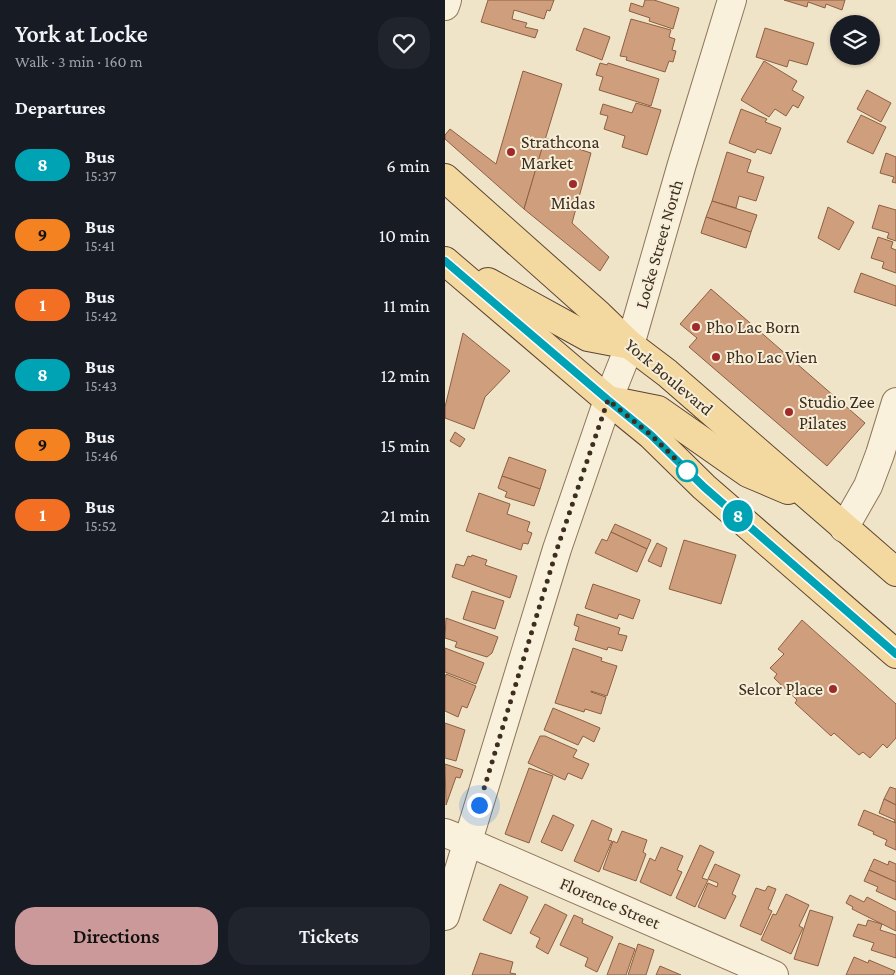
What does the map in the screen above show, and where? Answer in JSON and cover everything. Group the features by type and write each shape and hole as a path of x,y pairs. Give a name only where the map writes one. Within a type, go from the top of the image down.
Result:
{"main road":[{"name":"York Boulevard","path":"445,178 630,345 667,373 896,572"},
{"path":"445,260 588,338 630,345"},
{"path":"445,260 651,435 704,487 896,654"},
{"path":"608,400 658,410 749,473 814,502"}],"street":[{"path":"445,6 447,0"},
{"name":"Locke Street North","path":"445,916 456,837 608,400 630,345 732,0"},
{"path":"844,528 868,486 896,402"},
{"name":"Florence Street","path":"456,837 774,975"}],"building":[{"path":"488,0 554,0 550,11 547,10 544,19 514,10 512,19 527,23 525,27 538,30 535,38 481,22"},
{"path":"645,0 654,0 679,8 673,29 649,21 650,18 629,11 631,3 643,7"},
{"path":"784,0 845,0 842,10 826,4 825,8 808,2 807,7"},
{"path":"631,19 671,30 669,37 675,39 672,50 676,51 673,62 669,61 665,72 626,60 627,57 620,56"},
{"path":"584,28 610,37 602,60 576,50"},
{"path":"765,28 814,43 807,65 789,60 787,67 756,57"},
{"path":"764,61 797,81 792,90 804,97 798,108 793,105 786,116 775,109 769,117 741,100"},
{"path":"600,63 607,65 608,63 659,79 651,106 599,90 603,77 596,75"},
{"path":"523,71 562,84 524,209 445,139 445,135 450,129 496,164"},
{"path":"867,90 891,103 881,122 857,109"},
{"path":"636,103 661,110 647,155 622,147 625,136 604,129 608,116 600,114 603,104 632,113"},
{"path":"741,109 767,119 765,122 781,128 771,154 757,149 755,153 729,143"},
{"path":"861,115 886,127 873,154 847,142"},
{"path":"545,138 591,153 572,223 609,257 600,271 524,209"},
{"path":"727,152 751,160 747,172 764,177 756,201 739,196 736,208 712,201"},
{"path":"886,153 896,157 896,183 892,182 894,177 880,173"},
{"path":"712,201 757,215 751,232 706,217"},
{"path":"879,205 896,210 896,241 887,238 889,233 872,228"},
{"path":"828,207 854,222 839,250 818,238"},
{"path":"706,217 751,232 746,248 701,233"},
{"path":"878,237 893,242 891,248 896,250 896,273 882,268 884,262 871,258"},
{"path":"861,273 896,286 896,306 854,292"},
{"path":"711,289 865,423 827,466 689,347 697,338 680,324"},
{"path":"463,333 510,371 485,397 474,429 445,418 445,407"},
{"path":"455,432 465,439 460,447 450,441"},
{"path":"509,457 546,470 540,489 502,476"},
{"path":"502,476 540,489 534,506 505,497 507,492 498,488"},
{"path":"479,493 510,504 507,514 530,522 527,531 532,533 528,544 523,543 521,550 466,531"},
{"path":"615,524 651,540 647,549 611,532"},
{"path":"611,532 647,549 637,572 595,553 602,539 607,541"},
{"path":"684,540 736,555 721,604 669,589"},
{"path":"657,543 667,548 661,567 648,561"},
{"path":"472,555 487,560 485,565 517,576 510,598 452,577 456,564 464,566 468,556 471,557"},
{"path":"593,584 640,600 633,619 619,614 617,619 585,608"},
{"path":"472,591 504,601 495,629 463,619"},
{"path":"577,614 620,628 618,634 627,636 622,651 608,647 607,650 575,640 579,627 574,625"},
{"path":"446,618 498,637 492,653 487,657 455,647 457,642 445,638"},
{"name":"Selcor Place","path":"802,620 896,704 896,738 887,748 883,744 870,758 863,752 859,755 834,733 831,736 795,703 797,700 774,678 777,674 770,668 784,654 778,649"},
{"path":"445,648 484,663 476,684 445,672"},
{"path":"573,648 602,658 601,661 617,666 607,696 591,691 606,697 601,714 585,709 584,712 555,703"},
{"path":"446,674 476,686 467,708 462,706 458,717 445,711"},
{"path":"553,708 600,728 594,742 583,736 578,745 544,730"},
{"path":"445,723 465,730 456,761 445,758"},
{"path":"540,736 545,736 577,750 573,757 589,764 582,779 568,773 565,780 528,763"},
{"path":"445,764 463,770 460,778 456,777 446,805"},
{"path":"529,768 553,776 529,843 505,834"},
{"path":"890,787 896,789 896,805 884,799"},
{"path":"884,799 896,805 896,823 894,822 895,820 879,813"},
{"path":"864,810 896,823 896,850 885,845 887,840 858,825"},
{"path":"553,815 574,825 562,851 541,842"},
{"path":"592,820 612,829 608,840 612,841 599,872 574,861"},
{"path":"622,831 647,840 643,852 646,854 636,881 603,869 613,841 617,843"},
{"path":"700,845 714,852 702,878 708,880 695,907 676,898"},
{"path":"661,847 683,856 677,870 682,872 671,896 640,882 650,858 655,861"},
{"path":"874,859 888,865 889,861 896,864 896,882 869,870"},
{"path":"715,864 740,875 732,894 736,896 725,919 698,907 708,883 717,887 718,883 708,879"},
{"path":"869,870 896,882 896,900 876,891 878,887 864,881"},
{"path":"500,884 528,897 511,934 483,920"},
{"path":"768,886 776,889 768,909 772,911 761,935 740,926 756,888 765,891"},
{"path":"786,894 809,905 799,926 803,928 791,954 761,940 773,914 776,915"},
{"path":"850,895 864,902 867,897 896,912 896,931 852,909 853,907 846,903"},
{"path":"545,904 567,915 548,954 536,947 540,938 530,933"},
{"path":"810,910 833,917 818,966 794,959"},
{"path":"574,915 583,919 582,923 613,937 597,972 585,966 588,958 560,945"},
{"path":"868,920 882,924 880,930 896,935 896,958 871,950 874,943 853,936 858,924 866,926"},
{"path":"619,943 635,949 626,975 607,975"},
{"path":"638,944 654,950 646,975 628,975"},
{"path":"480,953 513,962 510,973 516,974 472,975"},
{"path":"854,957 868,963 869,960 895,971 893,975 846,975"},
{"path":"660,966 681,975 656,975"}],"bus line":[{"name":"8","path":"445,261 651,435 704,487 896,654"}],"place":[{"name":"Strathcona Market","path":"511,152"},
{"name":"Midas","path":"573,184"},
{"name":"Pho Lac Born","path":"696,327"},
{"name":"Pho Lac Vien","path":"716,357"},
{"name":"Studio Zee Pilates","path":"789,412"},
{"name":"Selcor Place","path":"833,689"}],"route":[{"path":"479,805 557,549 608,400 651,435 691,474 687,471"}]}
